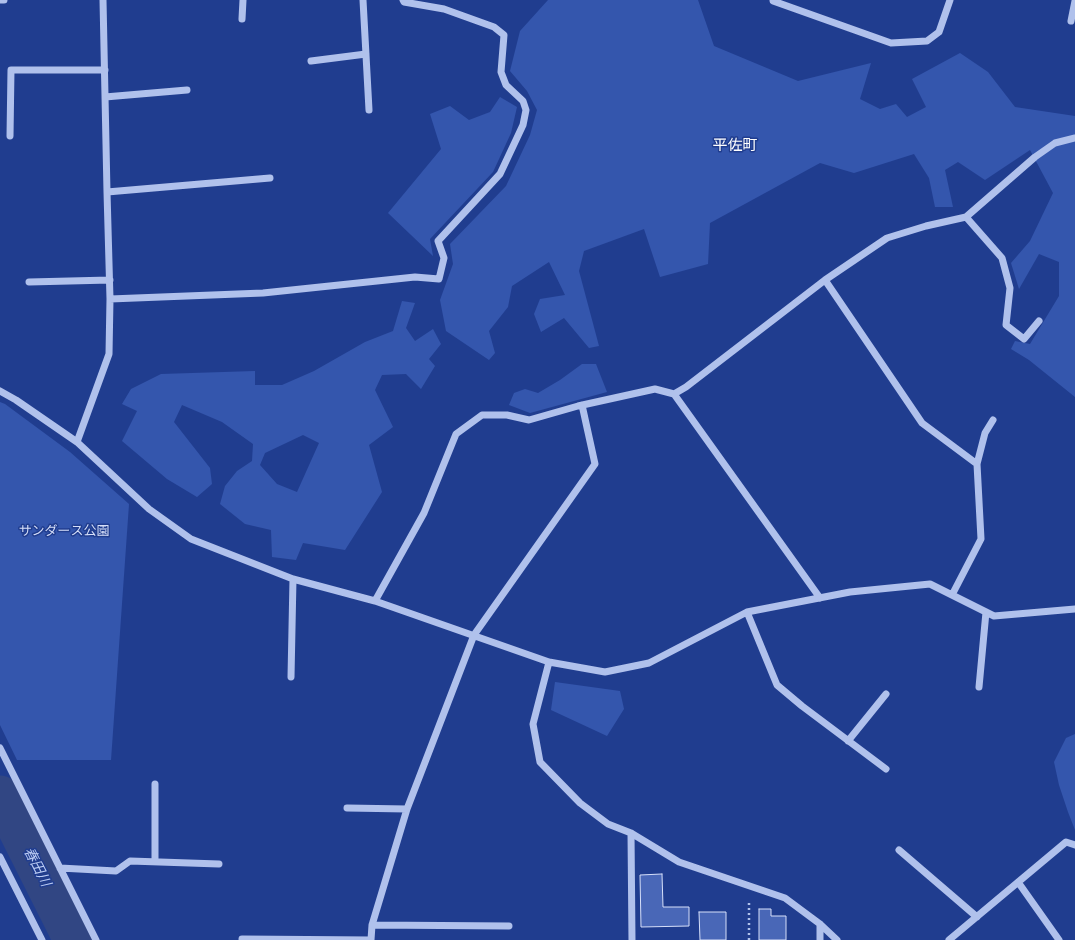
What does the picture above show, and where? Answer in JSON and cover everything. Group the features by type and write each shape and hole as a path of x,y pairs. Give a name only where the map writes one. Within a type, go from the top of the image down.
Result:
{"street":[{"path":"77,442 109,354 110,280 103,0"},
{"path":"242,19 243,0"},
{"path":"363,0 369,110"},
{"path":"110,299 263,293 415,277 439,278 444,258 438,241 500,174 523,125 526,110 523,101 506,85 501,72 504,35 494,26 444,9 404,2 404,0"},
{"path":"774,0 773,1 891,43 927,41 939,32 950,0"},
{"path":"1070,21 1075,1"},
{"path":"311,61 366,54"},
{"path":"10,136 11,70 105,70"},
{"path":"105,97 187,90"},
{"path":"674,394 686,387 825,280 887,238 926,226 966,217 1035,157 1055,143 1075,138"},
{"path":"107,192 270,178"},
{"path":"966,217 1002,258 1010,288 1006,326 1024,339 1039,321"},
{"path":"29,282 110,280"},
{"path":"825,280 922,423 977,464"},
{"path":"375,601 424,513 456,434 482,415 506,415 529,420 582,405 655,389 674,394 820,598"},
{"path":"0,391 16,400 77,442 149,509 191,539 293,578 375,601 549,662 605,672 650,663 747,612 850,592 930,584 994,616 1075,609"},
{"path":"242,939 371,940 372,925 408,809 474,635 595,464 582,405"},
{"path":"952,595 981,539 977,464 985,433 993,420"},
{"path":"291,678 293,578"},
{"path":"747,612 777,685 802,706 886,769"},
{"path":"979,687 986,612"},
{"path":"549,662 533,724 540,762 580,803 608,824 631,833 680,862 785,898 820,924 837,940"},
{"path":"848,741 886,694"},
{"path":"0,748 96,940"},
{"path":"154,784 155,862"},
{"path":"347,808 408,809"},
{"path":"631,833 632,940"},
{"path":"949,940 1066,842 1075,845"},
{"path":"899,850 977,917"},
{"path":"0,857 42,940"},
{"path":"60,868 116,871 130,861 219,864"},
{"path":"1018,882 1059,940"},
{"path":"820,924 820,940"},
{"path":"372,925 509,926"}],"path":[{"path":"749,940 750,886"}],"green space":[{"path":"548,0 698,0 714,46 798,81 871,63 860,99 880,109 896,104 907,117 926,107 912,79 960,53 988,72 1015,107 1075,116 1075,397 1029,360 1011,349 1015,341 1030,344 1059,296 1059,262 1039,254 1019,289 1011,263 1030,241 1053,193 1030,150 985,180 958,162 945,170 953,207 935,207 929,178 914,154 854,173 820,163 710,223 708,264 660,277 644,229 584,251 579,271 599,346 589,348 564,318 541,332 534,314 540,299 565,295 549,262 512,286 508,307 489,331 495,353 489,360 446,331 440,300 453,264 450,244 506,186 530,135 537,110 527,91 510,71 520,31"},
{"path":"500,97 517,107 511,133 493,172 430,239 433,256 388,213 441,149 430,114 450,106 469,120 490,112"},
{"path":"402,301 415,303 406,328 415,341 433,329 441,344 429,359 435,366 421,389 406,374 382,375 375,390 393,427 369,445 382,492 345,550 303,543 296,560 272,557 271,530 245,524 220,504 225,486 237,471 252,461 253,444 222,422 182,405 174,422 210,468 212,484 197,497 167,479 122,441 137,411 122,404 131,389 161,374 255,371 255,385 282,385 314,371 365,342 393,331","holes":["303,435 319,443 297,492 277,484 260,465 265,453"]},
{"path":"582,364 596,364 607,392 530,413 509,405 514,393 525,389 538,393 560,380"},
{"name":"サンダース公園","path":"0,402 5,404 70,452 129,504 111,760 17,760 0,725"},
{"path":"555,682 620,691 624,709 607,736 551,710"},
{"path":"1075,734 1075,830 1059,785 1054,762 1066,738"}],"building":[{"path":"662,874 663,907 689,907 689,926 641,927 640,875"},
{"path":"759,909 771,909 771,916 786,916 786,940 759,940"},
{"path":"699,912 726,912 726,940 700,940"}],"waterway":[{"name":"春田川","path":"0,795 73,940"}],"district":[{"name":"平佐町","path":"735,146"}]}
